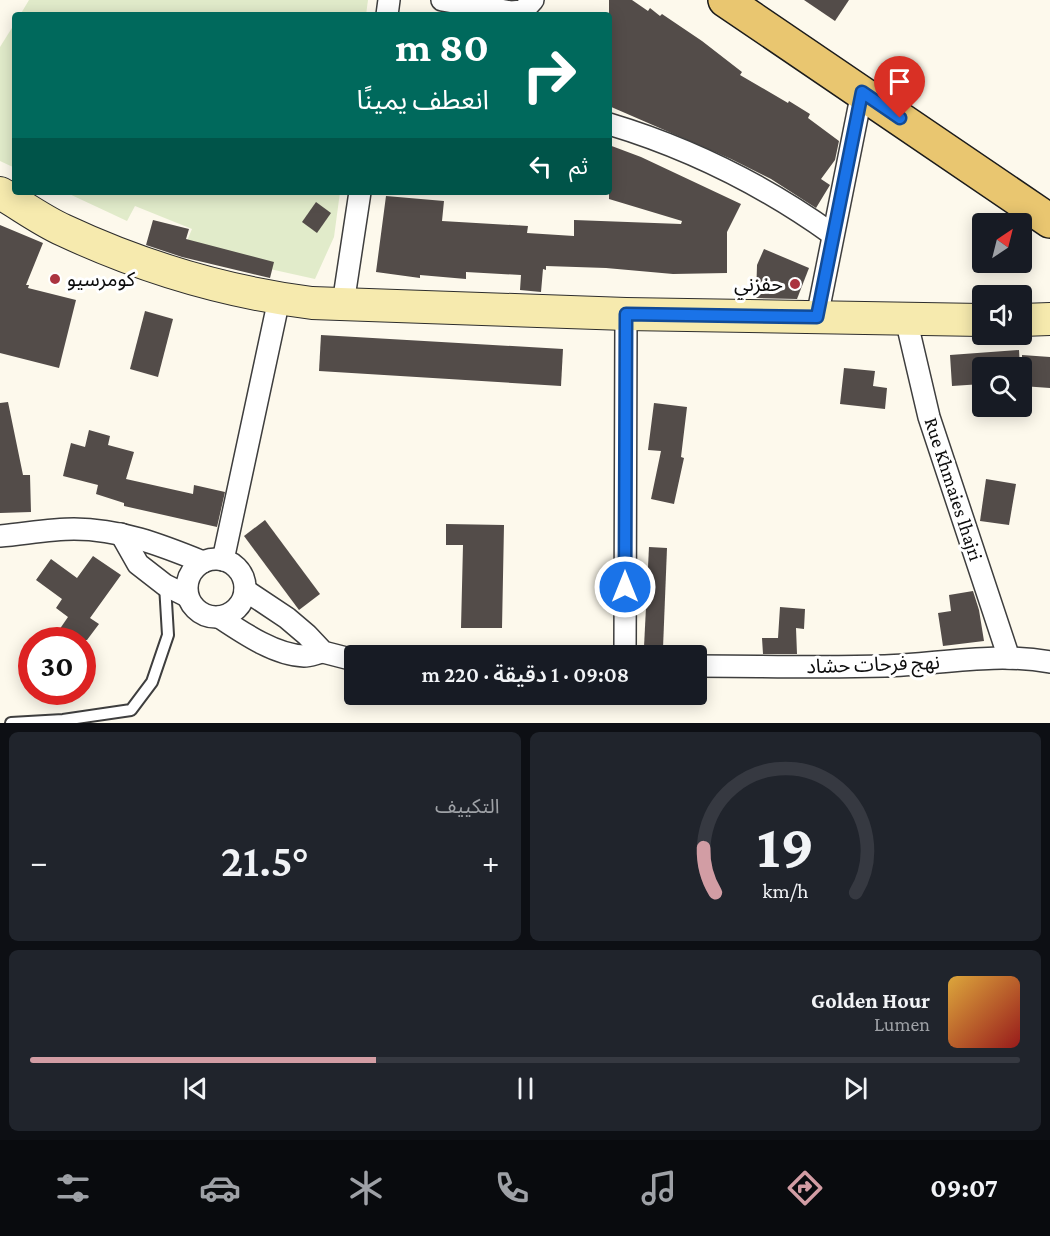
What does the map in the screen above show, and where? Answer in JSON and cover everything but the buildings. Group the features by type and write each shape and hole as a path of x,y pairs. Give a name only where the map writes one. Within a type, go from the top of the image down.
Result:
{"main road":[{"path":"725,0 1050,220"}],"street":[{"path":"442,0 511,12 523,11 533,0"},
{"path":"817,317 862,92"},
{"path":"612,125 688,154 757,186 832,234"},
{"path":"0,193 61,229 118,254 182,277 279,299 343,304 626,314 972,320"},
{"path":"343,304 360,195"},
{"path":"213,561 279,299"},
{"path":"625,645 626,314"},
{"name":"Rue Khmaies lhajri","path":"906,319 917,373 936,438 1009,658"},
{"path":"1032,320 1050,319"},
{"path":"0,536 72,529 121,534 213,561 232,564 240,571 245,590 237,609 219,617 199,612 192,605 188,596 189,576 195,568 213,561"},
{"path":"121,534 138,564 165,585 188,596"},
{"path":"245,590 287,618 323,652"},
{"path":"219,617 251,639 291,654 307,656 323,652 344,657"},
{"name":"نهج فرحات حشاد","path":"707,666 884,666 1009,658 1030,658 1050,662"}],"lane":[{"path":"11,723 63,720 131,710 152,682 168,635 165,585"}],"green space":[{"path":"29,0 368,0 366,12 22,12"},
{"path":"12,28 12,167 0,161 0,47"},
{"path":"71,195 340,195 334,237 315,279 183,250 192,229 135,206 127,221"}],"place":[{"name":"كومرسيو","path":"55,279"},
{"name":"حفزني","path":"795,284"}],"route":[{"path":"625,587 626,314 817,317 862,92 900,118"}]}
